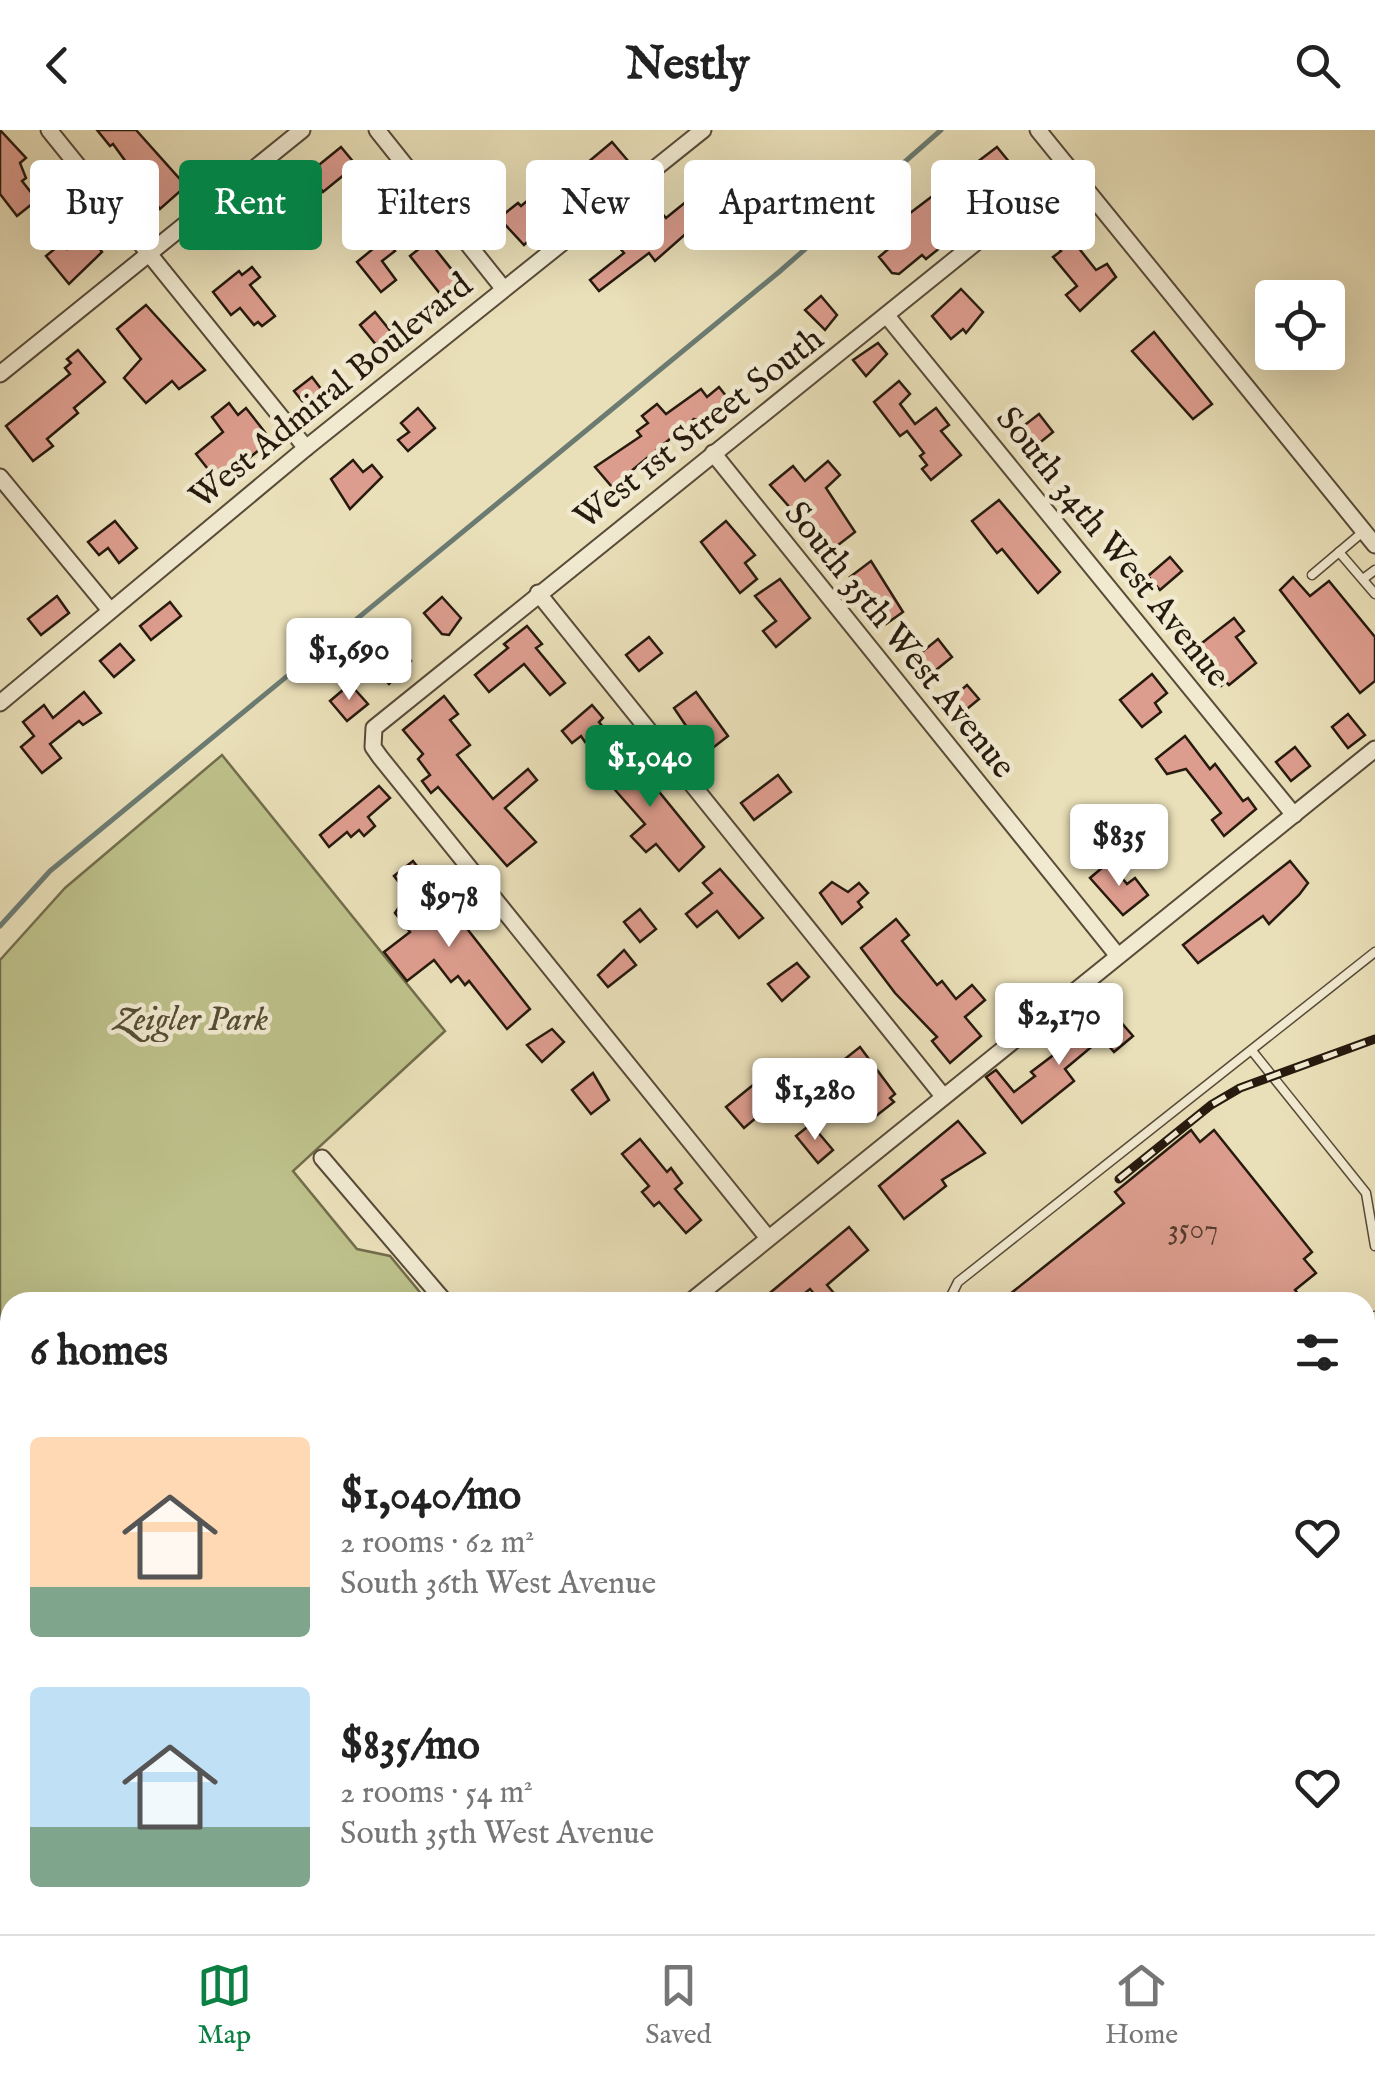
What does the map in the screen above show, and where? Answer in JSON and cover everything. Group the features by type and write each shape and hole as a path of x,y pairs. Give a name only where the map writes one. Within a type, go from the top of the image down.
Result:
{"street":[{"path":"49,130 306,448"},
{"path":"0,374 302,130"},
{"path":"378,130 504,288"},
{"name":"West Admiral Boulevard","path":"0,703 306,448 703,130"},
{"path":"1038,130 1061,160"},
{"path":"1095,202 1371,536"},
{"name":"West 1st Street South","path":"768,1238 380,756 372,736 382,720 967,250"},
{"name":"South 34th West Avenue","path":"887,316 1294,815"},
{"name":"South 35th West Avenue","path":"713,453 1118,956"},
{"path":"0,477 109,610"},
{"path":"538,593 943,1096"},
{"path":"702,1292 1375,750"},
{"path":"322,1158 436,1292"}],"lane":[{"path":"1312,575 1339,552 1371,536"},
{"path":"1339,552 1375,594"},
{"path":"1362,580 1375,570"},
{"path":"953,1292 958,1282 1181,1102 1253,1052 1375,952"},
{"path":"1253,1052 1366,1193 1375,1246"}],"green space":[{"name":"Zeigler Park","path":"222,755 445,1031 293,1171 357,1249 390,1256 420,1292 0,1292 0,960 65,888"}],"building":[{"path":"0,130 26,158 20,163 26,178 22,181 30,191 30,206 17,216 0,194"},
{"path":"97,130 136,130 179,178 179,192 160,209 159,160 125,160 113,144 110,146"},
{"path":"612,142 627,160 591,160"},
{"path":"341,147 352,160 342,160 342,176 323,192 322,162"},
{"path":"997,147 1008,160 980,160"},
{"path":"931,197 931,250 937,250 926,259 922,255 899,274 892,273 879,257 887,250 911,250 911,212"},
{"path":"526,202 524,245 506,226 506,212 518,203 521,206"},
{"path":"684,203 684,235 655,261 649,253 599,291 590,280 624,253 621,250 664,250 664,216 666,218"},
{"path":"53,250 102,252 69,284 46,256"},
{"path":"372,250 394,250 382,261 396,280 381,292 357,262"},
{"path":"418,250 436,250 464,285 460,289 464,293 453,302 449,297 445,300 410,256"},
{"path":"1080,250 1096,270 1107,264 1116,277 1080,311 1066,295 1077,286 1053,257 1061,251"},
{"path":"252,267 260,277 250,285 275,316 262,326 258,322 254,325 240,308 231,315 213,292 239,271 242,275"},
{"path":"961,289 983,312 966,333 963,329 951,339 932,316"},
{"path":"821,296 837,315 825,330 805,310"},
{"path":"146,305 205,370 179,389 172,381 146,403 124,378 141,359 117,329"},
{"path":"375,312 401,344 390,353 387,349 382,352 360,325"},
{"path":"1154,332 1212,404 1193,419 1132,351"},
{"path":"878,343 887,354 866,376 853,360"},
{"path":"78,350 105,382 74,408 78,413 47,439 53,446 33,461 6,426 70,374 65,368 71,363 67,359"},
{"path":"312,377 328,398 310,411 294,391"},
{"path":"899,381 910,394 900,404 915,424 936,408 949,425 941,431 961,455 931,480 922,469 927,465 920,456 924,453 907,431 900,436 874,402"},
{"path":"719,387 730,401 713,423 709,419 703,423 694,419 612,487 595,467 641,436 637,431 648,423 642,416 657,404 666,414 701,389 707,397"},
{"path":"229,403 238,415 246,408 271,440 219,483 196,454 223,432 212,417"},
{"path":"418,408 435,428 408,451 398,440 409,432 401,423"},
{"path":"1039,414 1053,432 1032,449 1017,431"},
{"path":"353,460 363,472 372,465 382,477 350,509 331,479"},
{"path":"828,461 840,475 826,488 855,532 829,552 770,485 793,466 805,481"},
{"path":"999,500 1060,572 1038,593 1002,549 997,553 972,521"},
{"path":"115,521 137,548 119,563 108,548 99,555 88,542"},
{"path":"726,521 755,555 745,563 757,579 740,593 701,542"},
{"path":"1170,557 1182,571 1160,590 1148,576"},
{"path":"871,561 903,612 886,624 850,577"},
{"path":"1293,577 1310,596 1329,581 1375,637 1375,681 1360,693 1280,590"},
{"path":"780,579 810,618 776,647 763,631 776,621 755,596"},
{"path":"57,596 69,613 41,635 28,619"},
{"path":"442,597 461,618 449,635 442,634 424,613"},
{"path":"170,602 181,616 151,640 140,626"},
{"path":"1234,618 1244,631 1236,637 1256,663 1229,685 1226,682 1221,686 1193,650"},
{"path":"527,626 542,644 536,648 565,683 550,695 524,664 489,692 475,675"},
{"path":"649,637 662,653 639,671 626,655"},
{"path":"938,639 952,657 925,679 911,661"},
{"path":"120,644 134,660 114,677 100,661"},
{"path":"384,650 392,660 403,652 411,661 389,684 370,663"},
{"path":"1152,674 1167,693 1155,703 1161,712 1142,727 1120,700"},
{"path":"350,684 368,704 347,721 330,701"},
{"path":"967,685 979,699 956,718 945,704"},
{"path":"84,692 101,713 83,725 79,721 50,744 61,758 42,773 21,747 34,736 23,722 44,705 53,718"},
{"path":"696,692 728,736 705,754 674,708"},
{"path":"444,696 458,714 450,720 470,745 457,755 493,799 528,769 537,780 505,808 536,842 507,866 438,787 431,793 422,781 430,775 418,759 423,754 403,730"},
{"path":"592,705 603,718 599,722 603,727 585,742 581,736 572,743 562,731"},
{"path":"1348,714 1365,735 1348,748 1332,727"},
{"path":"1185,736 1210,769 1215,764 1243,801 1248,798 1256,809 1224,836 1212,820 1221,813 1186,769 1167,774 1156,759"},
{"path":"621,745 704,847 679,871 656,844 646,852 631,836 645,824 594,766"},
{"path":"1295,747 1310,766 1291,781 1276,762"},
{"path":"778,775 791,792 754,820 741,803"},
{"path":"379,786 390,798 368,817 375,826 364,836 359,830 351,837 347,832 329,847 320,835"},
{"path":"413,861 431,884 419,894 437,917 450,907 530,1009 507,1029 469,981 465,985 458,976 451,982 434,960 407,981 384,952 410,932 395,913 405,898 401,893 405,890 394,876"},
{"path":"1290,861 1308,883 1299,895 1269,924 1263,916 1198,963 1183,945"},
{"path":"1109,862 1127,884 1135,878 1148,895 1123,915 1090,878"},
{"path":"720,869 763,918 739,938 717,911 697,927 686,914 712,893 703,883"},
{"path":"832,882 848,892 859,883 868,893 858,902 862,907 842,924 820,893"},
{"path":"640,909 656,929 640,942 624,922"},
{"path":"896,919 909,935 902,941 937,985 942,981 956,999 972,985 985,1000 965,1017 981,1036 950,1063 932,1041 937,1037 895,993 861,948"},
{"path":"624,950 636,965 608,987 598,975"},
{"path":"797,963 809,977 782,1001 768,984"},
{"path":"1100,1012 1104,1018 1112,1012 1133,1036 1114,1052 1102,1038 1065,1069 1074,1081 1022,1123 986,1077 996,1070 1014,1092 1035,1076 1031,1072 1092,1026 1089,1022"},
{"path":"552,1029 564,1042 542,1062 527,1045"},
{"path":"860,1047 895,1094 890,1098 894,1102 872,1119 865,1117 831,1070"},
{"path":"593,1073 609,1100 591,1114 572,1090"},
{"path":"753,1085 770,1106 744,1128 726,1107"},
{"path":"958,1121 985,1153 942,1180 946,1186 904,1219 879,1186"},
{"path":"811,1124 833,1150 818,1163 796,1136"},
{"path":"1191,1130 1200,1142 1214,1130 1312,1252 1304,1259 1316,1273 1297,1292 1013,1292 1124,1203 1115,1192"},
{"path":"640,1139 667,1172 671,1168 682,1183 675,1189 701,1220 686,1233 659,1202 654,1206 642,1192 649,1186 622,1154"},
{"path":"849,1227 868,1250 827,1285 833,1292 771,1292"}],"waterway":[{"path":"0,926 50,871 779,272 941,130"}],"railway":[{"path":"1119,1179 1211,1105 1240,1088 1375,1039"}]}
